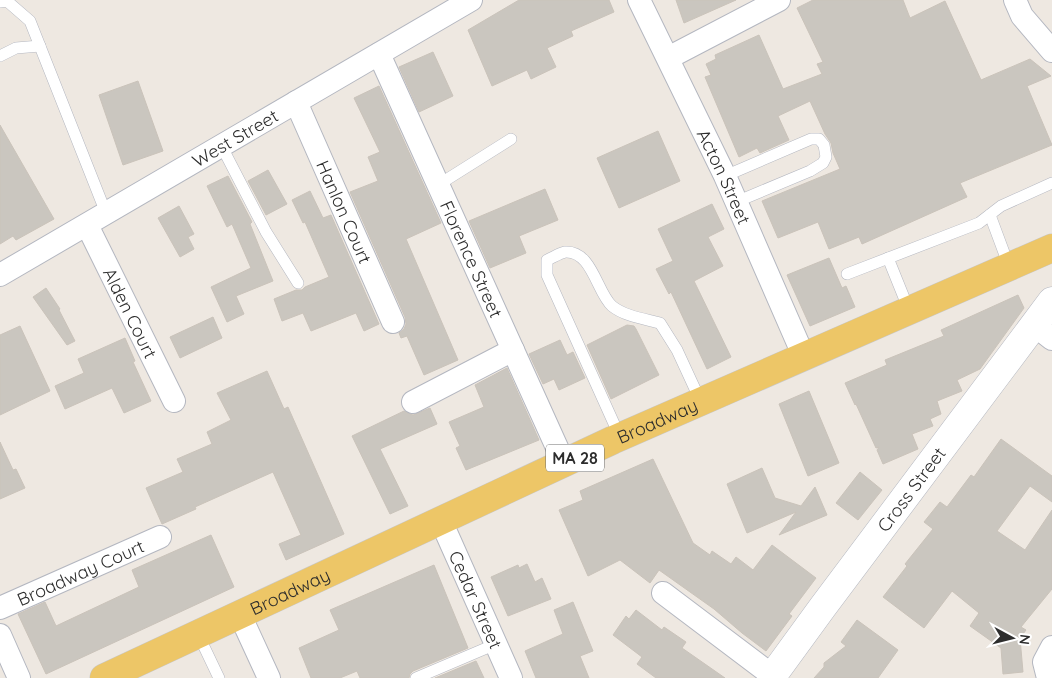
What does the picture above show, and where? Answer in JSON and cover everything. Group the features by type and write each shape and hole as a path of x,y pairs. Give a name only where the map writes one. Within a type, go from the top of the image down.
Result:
{"main road":[{"name":"Broadway","path":"104,678 620,437 1052,248"}],"street":[{"name":"West Street","path":"0,275 471,0"},
{"name":"Acton Street","path":"639,0 725,176 804,356"},
{"path":"668,58 779,0"},
{"path":"1015,0 1022,16 1052,51"},
{"name":"Florence Street","path":"379,54 564,463"},
{"name":"Hanlon Court","path":"296,102 393,322"},
{"name":"Alden Court","path":"87,225 174,401"},
{"name":"Cross Street","path":"772,677 822,608 1043,332 1052,301"},
{"path":"413,402 512,350"},
{"name":"Cedar Street","path":"441,521 511,678"},
{"name":"Broadway Court","path":"0,608 160,537"},
{"path":"663,593 772,677"},
{"path":"240,615 269,678"},
{"path":"0,635 19,678"},
{"path":"1048,678 1044,662 1052,647"}],"lane":[{"path":"0,2 8,1 30,21 106,213"},
{"path":"0,56 16,48 40,46"},
{"path":"438,185 511,139"},
{"path":"725,176 811,139 818,139 824,145 826,158 817,167 736,202"},
{"path":"222,146 266,232 298,283"},
{"path":"847,274 979,223 1001,206 1052,184"},
{"path":"990,215 1009,266"},
{"path":"620,437 547,275 547,260 565,252 578,255 590,268 610,305 618,311 660,322 677,350 701,402"},
{"path":"888,258 909,310"},
{"path":"198,634 219,678"},
{"path":"416,678 496,644"}],"building":[{"path":"519,0 609,0 614,12 571,31 573,36 547,48 556,67 531,79 527,70 492,86 468,30"},
{"path":"676,0 736,0 684,23"},
{"path":"813,0 903,0 910,18 945,1 981,80 1030,59 1051,76 1027,86 1052,145 960,183 967,197 862,244 859,237 829,249 818,222 778,238 762,201 840,169 831,143 810,101 778,116 789,140 760,153 757,148 739,157 705,77 711,75 706,64 716,59 715,55 759,35 783,89 822,74 817,64 823,62 797,8"},
{"path":"433,52 453,96 419,112 399,67"},
{"path":"138,81 163,151 123,165 99,95"},
{"path":"379,86 441,223 406,239 458,360 424,375 407,336 401,338 399,333 406,324 405,317 350,192 378,181 368,157 380,152 354,98"},
{"path":"0,125 54,219 16,240 13,236 0,244"},
{"path":"658,131 680,181 619,208 597,158"},
{"path":"268,170 287,204 266,215 248,181"},
{"path":"228,176 252,222 250,224 273,281 236,296 244,314 227,322 211,287 251,268 232,224 227,227 207,186"},
{"path":"545,189 558,220 519,236 526,253 490,268 469,221"},
{"path":"310,191 323,218 331,215 379,324 364,331 356,313 311,331 303,313 282,321 274,299 296,290 302,290 329,277 305,222 303,223 292,200"},
{"path":"712,204 724,229 708,237 723,266 694,281 731,357 707,369 671,292 669,294 656,269 673,261 658,229"},
{"path":"179,206 194,234 188,237 194,249 180,257 158,218"},
{"path":"829,258 842,288 846,286 855,307 810,326 787,275"},
{"path":"46,288 60,309 75,341 67,345 33,297"},
{"path":"1018,295 1024,308 980,369 957,380 962,391 937,401 941,414 930,419 933,426 912,434 918,449 883,464 877,450 879,447 876,448 845,383 887,365 885,360 944,336 941,330"},
{"path":"213,317 222,338 180,358 170,337"},
{"path":"627,325 634,326 636,329 659,375 611,399 587,345"},
{"path":"20,326 50,391 0,415 0,335"},
{"path":"125,338 135,361 133,362 151,401 124,413 112,388 65,409 55,386 84,373 78,359"},
{"path":"560,340 567,355 573,352 585,378 559,390 554,379 543,384 529,354"},
{"path":"507,368 539,440 466,470 456,448 460,446 449,422 484,407 475,385"},
{"path":"267,371 284,409 288,407 344,534 286,560 279,544 301,535 273,472 162,524 146,488 183,472 177,459 212,444 207,432 231,420 217,393"},
{"path":"809,391 839,463 808,476 779,404"},
{"path":"430,408 437,424 380,449 408,506 390,514 352,436 404,411 413,415"},
{"path":"1001,439 1052,476 1052,502 1030,486 997,531 1025,550 1052,510 1052,589 1021,627 1026,630 1020,638 1023,672 1003,674 1001,648 970,626 979,613 952,591 924,628 883,597 907,566 905,564 933,529 924,522 940,502 947,507 971,475 974,477"},
{"path":"0,442 13,470 16,469 25,488 0,499"},
{"path":"653,459 693,543 710,555 712,551 731,564 736,557 753,570 772,545 816,578 789,614 792,616 766,651 714,609 659,570 650,583 620,560 588,576 559,510 583,500 580,491"},
{"path":"762,468 775,498 801,506 815,487 827,515 779,535 796,512 747,533 727,484"},
{"path":"860,472 882,490 858,520 836,503"},
{"path":"211,535 234,587 46,674 18,614 45,602 56,626 139,587 132,570"},
{"path":"527,564 535,582 542,578 551,599 508,616 491,577 518,565 519,568"},
{"path":"434,565 468,648 413,671 409,678 360,678 357,671 340,678 311,678 299,648 339,630 330,610"},
{"path":"573,602 593,651 580,656 589,678 536,678 525,651 563,634 554,610"},
{"path":"636,610 662,630 664,627 686,642 682,648 725,678 656,678 637,664 642,657 613,635 626,616 629,619"},
{"path":"857,620 898,650 878,678 814,678 824,667 824,663 846,646 841,642"},
{"path":"476,661 484,678 435,678"}]}
